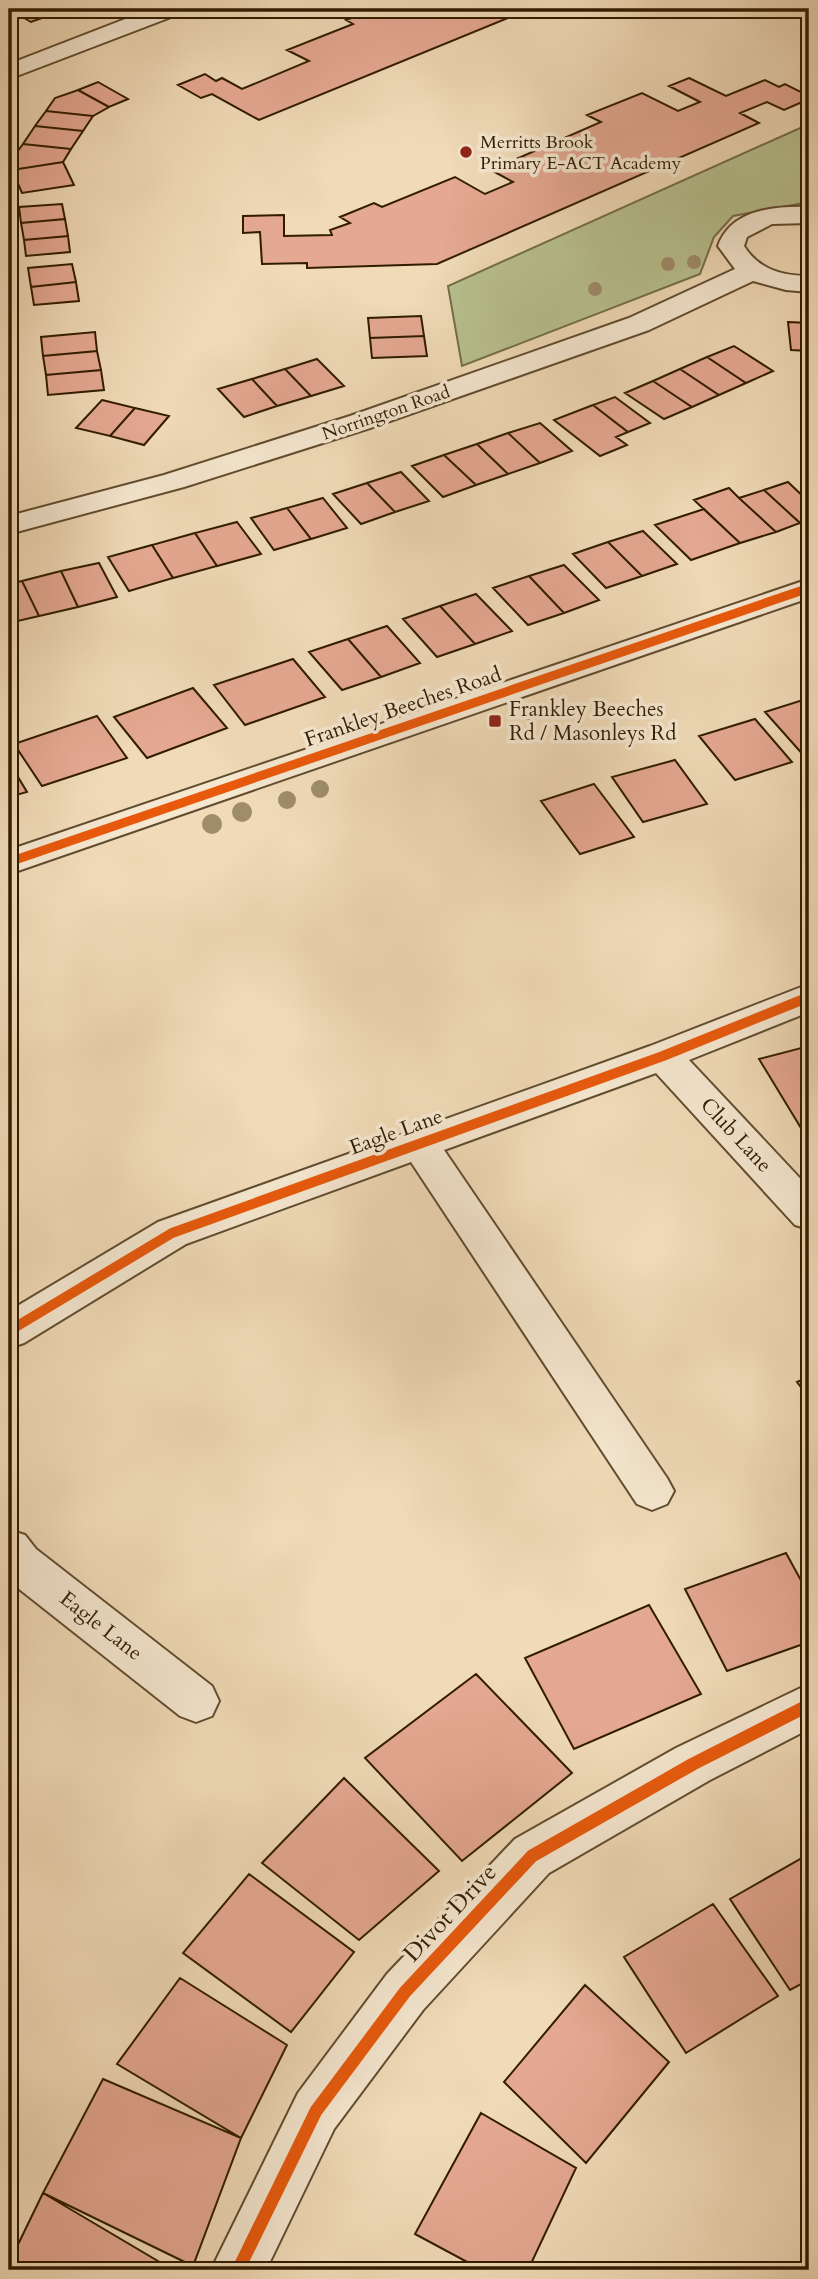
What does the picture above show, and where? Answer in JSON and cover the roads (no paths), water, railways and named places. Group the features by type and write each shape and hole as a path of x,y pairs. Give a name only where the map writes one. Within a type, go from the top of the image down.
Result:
{"street":[{"path":"9,72 171,9"},
{"path":"809,215 791,213 761,218 735,234 732,246 738,260 752,271 781,281 809,284"},
{"name":"Norrington Road","path":"9,525 174,481 360,422 639,324 752,271"},
{"name":"Frankley Beeches Road","path":"9,862 809,588"},
{"name":"Eagle Lane","path":"9,1331 172,1233 663,1056 809,997"},
{"name":"Club Lane","path":"663,1056 809,1214"},
{"name":"Eagle Lane","path":"419,1144 652,1491"},
{"name":"Eagle Lane","path":"9,1549 20,1563 196,1701"},
{"name":"Divot Drive","path":"238,2270 316,2111 405,1992 533,1856 693,1764 809,1705"}],"place":[{"name":"Merritts Brook Primary E-ACT Academy","path":"466,152"},
{"name":"Frankley Beeches Rd / Masonleys Rd","path":"495,721"}]}
